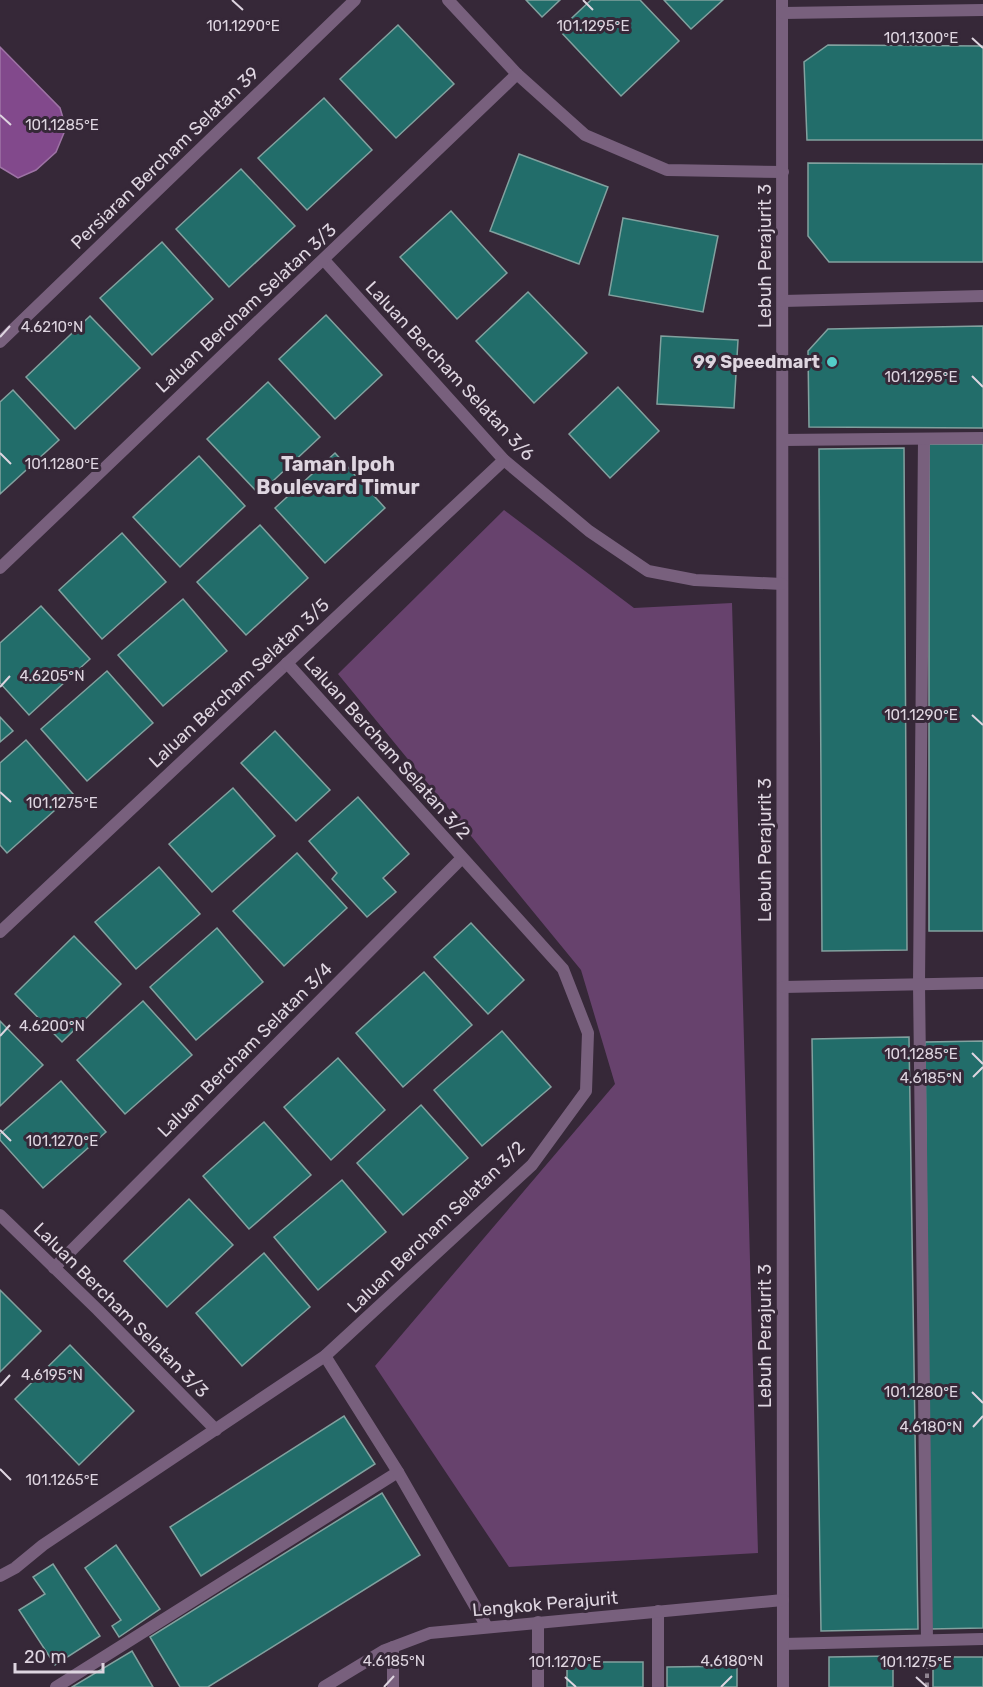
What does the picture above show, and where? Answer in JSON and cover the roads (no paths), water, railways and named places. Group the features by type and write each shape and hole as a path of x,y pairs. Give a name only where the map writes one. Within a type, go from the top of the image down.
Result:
{"street":[{"name":"Persiaran Bercham Selatan 39","path":"0,342 355,0"},
{"path":"448,0 517,74 585,135 666,170 783,172"},
{"name":"Lebuh Perajurit 3","path":"782,0 783,1687"},
{"path":"783,13 983,10"},
{"name":"Laluan Bercham Selatan 3/3","path":"0,568 517,74"},
{"name":"Laluan Bercham Selatan 3/6","path":"324,260 504,460 589,531 648,571 695,580 782,584"},
{"path":"783,301 983,296"},
{"path":"783,440 983,438"},
{"path":"924,439 919,984 927,1640"},
{"name":"Laluan Bercham Selatan 3/5","path":"0,932 504,460"},
{"name":"Laluan Bercham Selatan 3/2","path":"0,1576 326,1356 532,1165 586,1091 588,1033 562,969 287,663"},
{"name":"Laluan Bercham Selatan 3/4","path":"54,1268 462,858"},
{"path":"783,987 983,983"},
{"name":"Laluan Bercham Selatan 3/3","path":"0,1215 216,1430"},
{"path":"326,1356 398,1472 487,1627"},
{"path":"56,1687 398,1472"},
{"name":"Lengkok Perajurit","path":"324,1687 393,1647 430,1633 783,1600"},
{"path":"658,1611 658,1687"},
{"path":"538,1622 538,1687"},
{"path":"783,1644 983,1639"},
{"path":"393,1647 393,1687"}],"place":[{"name":"99 Speedmart","path":"832,362"}],"district":[{"name":"Taman Ipoh Boulevard Timur","path":"338,476"}]}
